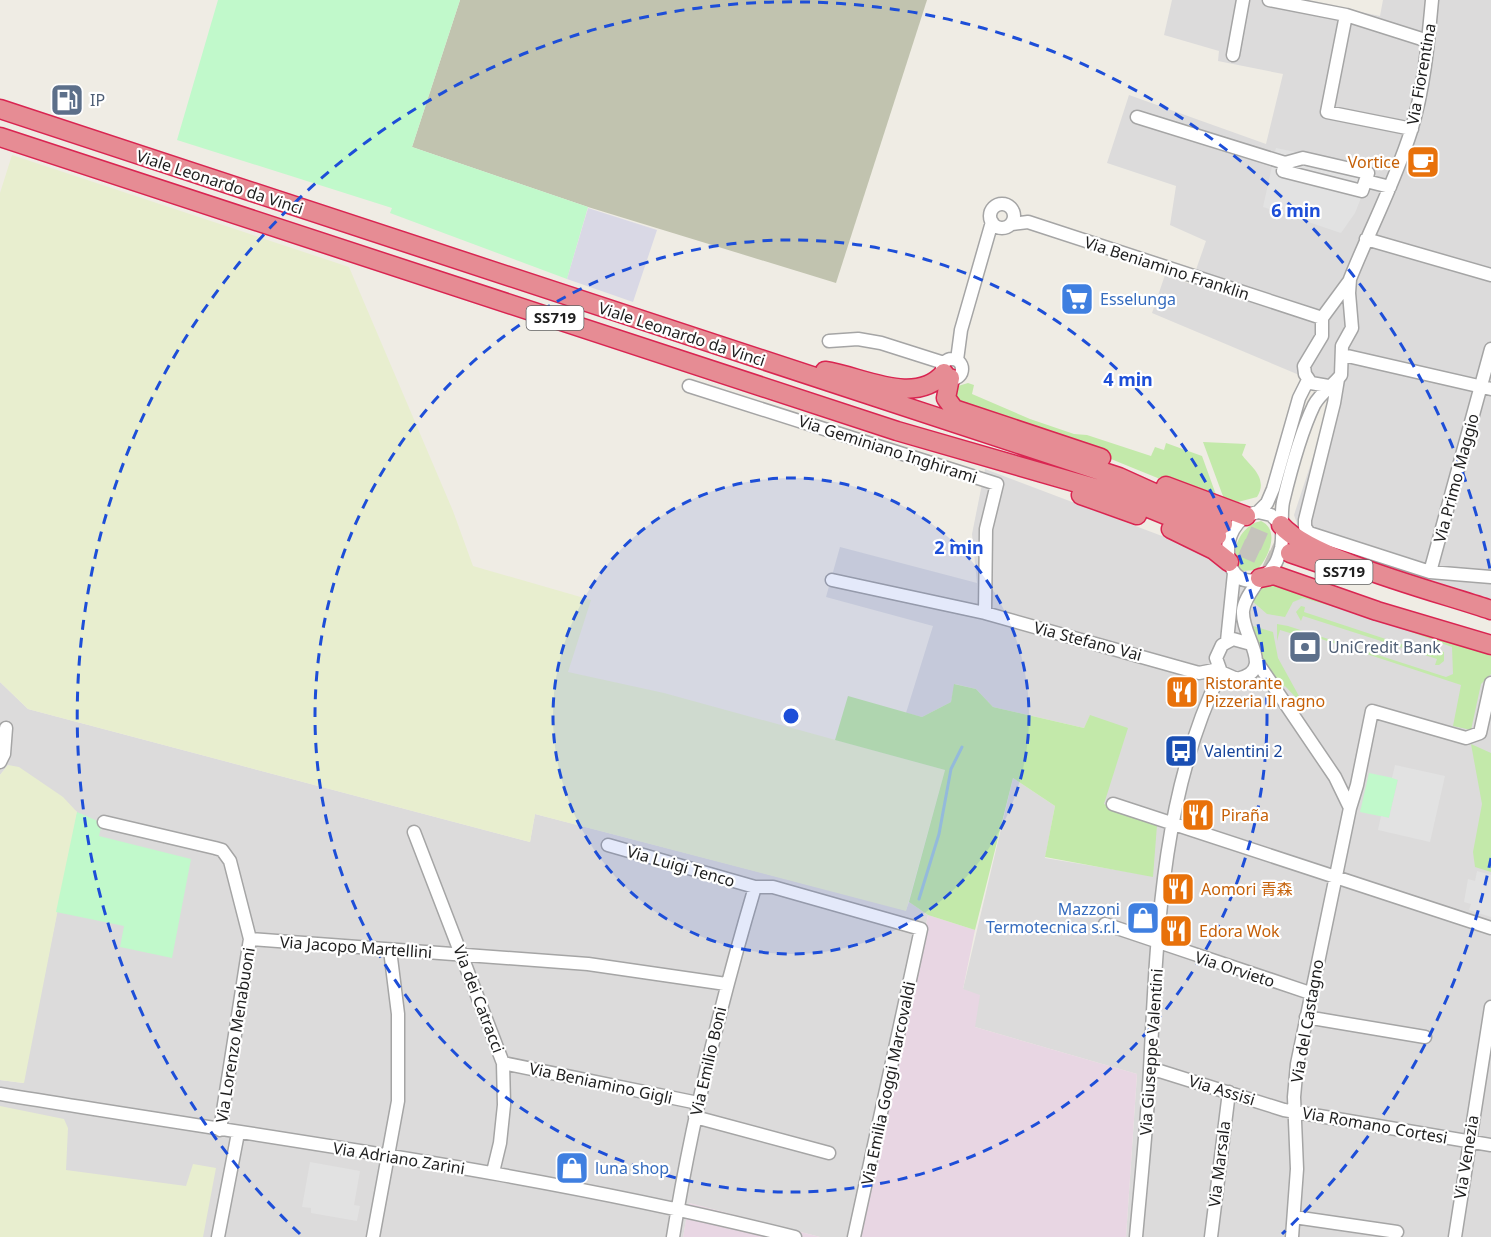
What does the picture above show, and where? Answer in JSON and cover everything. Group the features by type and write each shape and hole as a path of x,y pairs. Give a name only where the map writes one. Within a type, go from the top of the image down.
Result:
{"highway":[{"name":"Viale Leonardo da Vinci","path":"0,109 1119,477 1220,530 1112,492 887,428 0,137"},
{"path":"775,365 837,373 903,389 932,384 949,367"},
{"path":"949,367 946,398 954,409 1101,458 1252,514"},
{"path":"1013,442 1101,458"},
{"path":"971,451 1156,522 1214,550 1232,568"},
{"path":"1281,525 1304,544 1336,558 1491,610"},
{"name":"SS719","path":"1491,620 1287,560 1491,638"},
{"path":"1260,578 1274,575 1377,611 1491,645"}],"street":[{"path":"1233,55 1243,0"},
{"path":"1269,0 1346,15 1428,41"},
{"name":"Via Fiorentina","path":"1252,514 1267,503 1273,489 1299,398 1308,380 1304,366 1322,336 1326,314 1350,279 1390,187 1412,129 1428,41 1432,0"},
{"path":"1346,15 1327,112 1412,129"},
{"path":"1137,117 1285,163 1303,158 1368,173 1362,191 1283,171 1285,163"},
{"path":"1366,181 1390,187"},
{"path":"829,341 858,339 881,343 949,367 995,225 993,209 1004,204 1012,208 1014,213 1012,224 995,225"},
{"name":"Via Beniamino Franklin","path":"1012,224 1028,222 1188,275 1326,314"},
{"path":"1366,239 1491,274"},
{"name":"Via Fiorentina","path":"1281,525 1283,503 1315,405 1341,375 1342,346 1352,328 1350,279"},
{"path":"1326,314 1342,308 1351,313"},
{"name":"Via Primo Maggio","path":"1430,572 1486,387 1491,349"},
{"path":"1343,355 1486,387"},
{"path":"1308,380 1318,386 1333,382 1305,527 1309,533 1430,572 1491,577"},
{"name":"Via Geminiano Inghirami","path":"689,386 997,483 986,529 985,613"},
{"path":"1195,671 1222,669 1237,680 1250,674 1257,662 1257,656 1245,632 1243,610 1246,599 1260,578 1276,564 1283,539 1281,525 1271,515 1252,514 1237,523 1229,539 1232,568 1227,641 1218,651 1222,669"},
{"path":"1232,568 1245,579 1260,578"},
{"name":"Via Stefano Vai","path":"832,580 985,613 1195,671"},
{"path":"1227,641 1240,639 1251,644"},
{"path":"1257,662 1340,784 1350,808"},
{"name":"Via Giuseppe Valentini","path":"1136,1237 1159,944 1172,824 1193,740 1209,695 1222,669"},
{"path":"1195,671 1204,680 1209,695"},
{"name":"Via del Castagno","path":"1292,1237 1297,1169 1294,1112 1297,1064 1310,993 1372,711 1466,738 1480,733 1491,683"},
{"path":"0,762 4,754 6,728"},
{"path":"1340,784 1347,783 1359,773"},
{"path":"1113,804 1491,928"},
{"name":"Via Lorenzo Menabuoni","path":"104,822 222,850 230,861 250,939 220,1130"},
{"name":"Via dei Catracci","path":"414,832 503,1063 504,1105 500,1143 493,1172"},
{"name":"Via Luigi Tenco","path":"608,845 755,887 773,887 921,928"},
{"name":"Via Emilio Boni","path":"673,1237 698,1103 726,984 755,887"},
{"name":"Via Orvieto","path":"1105,924 1310,993"},
{"name":"Via Emilia Goggi Marcovaldi","path":"854,1237 921,928"},
{"name":"Via Jacopo Martellini","path":"250,939 588,964 726,984"},
{"path":"373,1237 398,1101 398,1014 390,950"},
{"name":"Via Venezia","path":"1455,1237 1468,1142 1491,1007"},
{"path":"1306,1017 1425,1037"},
{"name":"Via Beniamino Gigli","path":"503,1063 698,1103"},
{"name":"Via Assisi","path":"1150,1068 1294,1112"},
{"name":"Via Marsala","path":"1210,1237 1229,1092"},
{"name":"Via Adriano Zarini","path":"0,1094 493,1172 678,1208 795,1237"},
{"name":"Via Romano Cortesi","path":"1294,1112 1491,1145"},
{"path":"695,1116 829,1153"},
{"path":"218,1237 238,1133"},
{"path":"1294,1216 1397,1232"}],"shaded area":[{"path":"460,0 927,0 836,283 588,207 412,147"},
{"path":"1172,0 1301,0 1380,16 1383,0 1491,0 1491,599 1314,544 1300,532 1294,515 1335,390 1152,313 1165,275 1191,284 1206,241 1170,225 1176,186 1107,163 1129,95 1266,144 1283,74 1218,61 1219,51 1164,35"},
{"path":"1276,148 1373,168 1355,213 1341,233 1263,207"},
{"path":"12,155 349,267 453,511 473,566 591,600 568,672 664,693 945,770 906,911 535,814 530,842 28,709 0,682 0,193"},
{"path":"588,208 657,230 633,302 567,279"},
{"path":"985,469 1191,547 1286,590 1491,658 1491,1237 1126,1237 1137,1074 975,1027 963,989 1013,778 1055,806 1045,858 1153,876 1104,804 1090,716 1084,728 993,707 976,689 955,684 951,702 922,717 906,713 933,626 826,597 840,547 977,583 972,534"},
{"path":"0,682 28,709 530,842 535,814 906,910 909,902 928,915 860,1237 820,1237 689,1203 683,1237 0,1237 0,1080 23,1083 77,812 8,765 0,775"},
{"path":"8,765 19,767 63,797 77,812 24,1083 0,1080 0,775"},
{"path":"1395,765 1445,776 1430,842 1378,830 1381,816 1389,818 1398,780 1392,778"},
{"path":"1477,871 1491,875 1491,917 1469,910 1471,904 1464,902 1468,879 1475,881"},
{"path":"928,915 975,930 963,989 980,995 975,1027 1137,1074 1126,1237 860,1237"},
{"path":"0,1106 64,1119 68,1128 66,1170 186,1186 193,1164 216,1168 203,1237 0,1237"},
{"path":"310,1162 360,1171 354,1205 360,1206 357,1221 311,1213 311,1208 302,1207"},
{"path":"689,1203 820,1237 683,1237"}],"green space":[{"path":"218,0 460,0 412,147 588,207 567,279 390,213 392,208 177,140"},
{"path":"968,383 974,385 972,394 1030,419 1074,434 1087,435 1151,456 1155,447 1164,450 1166,443 1202,456 1219,503 1079,446 961,408 953,394 958,386"},
{"path":"1203,442 1246,444 1242,455 1260,478 1261,484 1257,497 1238,502 1224,499"},
{"path":"1261,521 1270,531 1271,545 1257,570 1242,571 1236,557 1238,541 1247,528"},
{"path":"1275,584 1373,618 1303,598 1293,602 1285,617 1267,614 1251,600 1260,587"},
{"path":"1301,606 1305,607 1304,612 1437,656 1440,651 1444,652 1444,661 1435,665 1437,659 1303,616 1301,621 1296,612"},
{"path":"1387,623 1491,654 1491,674 1481,684 1471,730 1453,726 1461,685 1306,634 1303,637 1280,630 1277,641 1277,624 1446,677 1453,674 1452,647"},
{"path":"1250,625 1273,632 1278,658 1305,707 1285,686 1282,688 1264,664 1261,648"},
{"path":"954,684 976,689 993,707 1084,728 1090,715 1128,728 1104,804 1157,825 1153,877 1045,857 1055,806 1013,778 975,930 928,915 909,902 945,770 835,740 848,696 922,717 951,702"},
{"path":"1471,744 1491,753 1491,872 1475,867 1473,852 1482,804"},
{"path":"1369,773 1398,779 1389,818 1360,812"},
{"path":"77,812 102,823 99,836 191,859 172,958 120,947 124,926 56,912"}],"waterway":[{"path":"919,899 939,834 951,769 962,747"}],"tunnel":[{"path":"1223,524 1290,553"},
{"path":"1217,536 1285,567"}],"place":[{"name":"IP","path":"67,100"},
{"name":"Vortice","path":"1423,162"},
{"name":"Esselunga","path":"1077,299"},
{"name":"UniCredit Bank","path":"1305,647"},
{"name":"Ristorante Pizzeria Il ragno","path":"1182,692"},
{"name":"Valentini 2","path":"1181,751"},
{"name":"Piraña","path":"1198,815"},
{"name":"Aomori 青森","path":"1178,889"},
{"name":"Mazzoni Termotecnica s.r.l.","path":"1143,918"},
{"name":"Edora Wok","path":"1176,931"},
{"name":"luna shop","path":"572,1168"}]}
